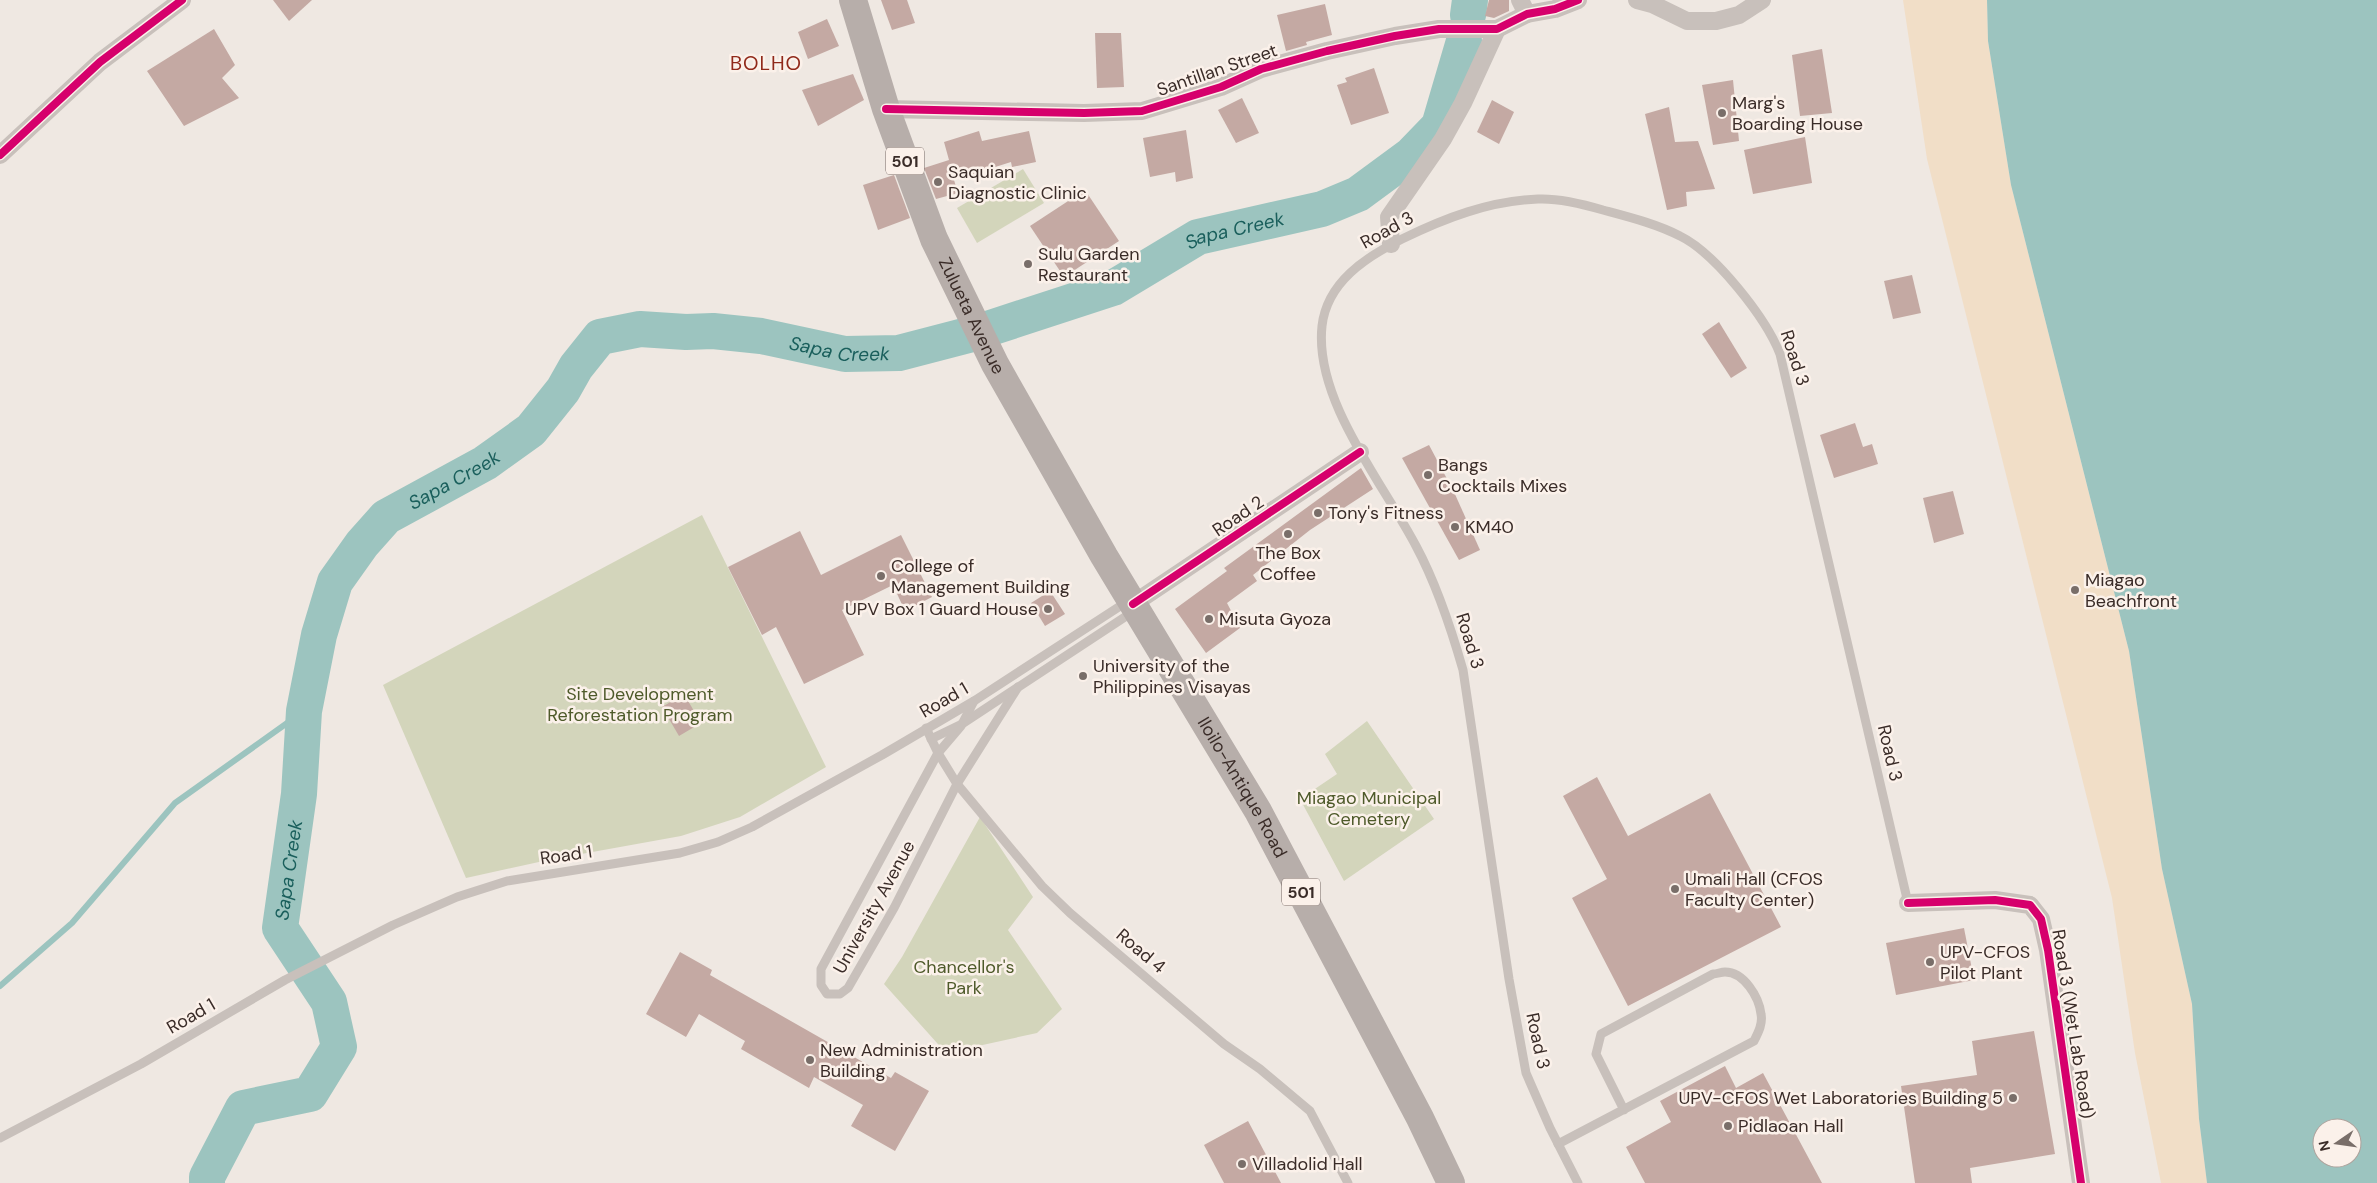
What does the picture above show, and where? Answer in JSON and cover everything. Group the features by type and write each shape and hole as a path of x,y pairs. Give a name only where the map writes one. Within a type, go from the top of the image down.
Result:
{"main road":[{"name":"Zulueta Avenue","path":"852,0 886,109 934,239 995,364 1133,605"},
{"name":"Iloilo-Antique Road","path":"1133,605 1258,811 1420,1118 1451,1183"}],"street":[{"path":"0,155 100,62 182,0"},
{"name":"Santillan Street","path":"886,109 1084,113 1142,111 1221,87 1261,69 1335,49 1439,29 1497,30 1523,7 1555,9 1578,0"},
{"path":"1637,0 1687,21 1716,21 1739,15 1762,0"},
{"path":"1391,244 1389,217 1444,139 1497,30"},
{"name":"Road 2","path":"1133,605 1360,452"},
{"name":"Road 3 (Wet Lab Road)","path":"1908,903 1995,900 2030,904 2042,919 2081,1183"}],"lane":[{"name":"Road 3","path":"1578,1183 1526,1073 1509,979 1463,670 1452,631 1416,545 1360,452 1335,398 1324,365 1322,325 1326,306 1336,287 1351,271 1391,244 1422,228 1478,208 1513,201 1552,199 1618,214 1681,236 1707,257 1745,296 1767,326 1780,354 1908,903"},
{"name":"Road 1","path":"931,739 962,724 1018,687 1133,605"},
{"name":"Road 1","path":"0,1138 141,1064 285,980 393,925 457,897 507,881 653,858 718,842 752,827 882,755 1133,605"},
{"name":"University Avenue","path":"974,701 962,724 938,753 821,969 821,985 827,994 840,994 848,988 894,908 957,784 1018,687"},
{"name":"Road 4","path":"926,728 938,753 957,784 1042,886 1070,913 1224,1044 1260,1069 1310,1111 1348,1183"},
{"path":"1558,1144 1624,1110 1754,1040 1760,1028 1762,1015 1754,995 1742,978 1725,972 1713,974 1601,1034 1596,1054 1624,1110"}],"green space":[{"path":"1023,169 1044,203 977,243 957,208"},
{"name":"Site Development Reforestation Program","path":"702,515 826,767 740,817 681,836 548,860 466,878 383,685"},
{"name":"Miagao Municipal Cemetery","path":"1367,721 1434,819 1344,881 1300,799 1337,774 1325,754"},
{"name":"Chancellor's Park","path":"980,817 1033,897 1008,930 1062,1009 1037,1033 946,1053 884,984 902,957"}],"sand":[{"name":"Miagao Beachfront","path":"1903,0 1987,0 1988,41 2011,185 2129,651 2162,869 2192,1004 2199,1119 2207,1183 2161,1183 2135,1053 2112,898 1927,159"}],"water":[{"path":"1987,0 2377,0 2377,1183 2207,1183 2199,1119 2192,1004 2162,869 2129,651 2011,185 1988,41"}],"building":[{"path":"273,0 312,0 289,21"},
{"path":"881,0 907,0 915,23 892,30"},
{"path":"1489,0 1509,0 1509,11 1494,18 1485,16"},
{"path":"1325,4 1332,35 1306,42 1307,45 1286,51 1277,15"},
{"path":"827,19 839,46 808,59 798,32"},
{"path":"214,29 235,65 222,78 239,98 184,126 147,71"},
{"path":"1095,33 1121,33 1124,87 1097,88"},
{"path":"1822,49 1832,113 1800,116 1792,55"},
{"path":"1374,68 1389,113 1351,125 1337,85 1347,82 1345,78"},
{"path":"853,74 864,100 818,126 802,90"},
{"name":"Marg's Boarding House","path":"1733,80 1739,141 1713,145 1702,85"},
{"path":"1242,98 1259,133 1236,143 1218,110"},
{"path":"1492,100 1514,112 1499,144 1477,132"},
{"path":"1669,107 1675,142 1698,141 1715,189 1686,192 1687,206 1667,210 1645,114"},
{"path":"1186,130 1193,178 1176,182 1175,172 1150,177 1143,138"},
{"path":"979,131 982,141 1029,131 1036,162 1012,167 1011,162 954,180 958,193 936,199 924,168 949,160 944,142"},
{"path":"1805,137 1812,183 1753,194 1744,150"},
{"path":"894,175 910,218 878,230 863,185"},
{"path":"1085,190 1119,241 1064,277 1030,226"},
{"path":"1912,275 1921,313 1893,319 1884,281"},
{"path":"1719,322 1747,368 1731,378 1702,334"},
{"path":"1855,423 1863,447 1872,444 1878,464 1834,478 1820,435"},
{"path":"1429,445 1454,492 1480,550 1459,560 1402,458"},
{"path":"1361,468 1373,489 1310,530 1253,575 1257,581 1227,603 1240,628 1206,653 1175,609 1227,571 1224,568"},
{"path":"1953,491 1964,534 1934,543 1923,498"},
{"path":"800,531 821,575 901,535 932,597 905,611 893,585 842,610 864,655 804,684 776,627 762,635 728,567"},
{"name":"UPV Box 1 Guard House","path":"1050,591 1065,614 1045,626 1031,603"},
{"path":"684,694 701,723 679,736 662,707"},
{"name":"Umali Hall (CFOS Faculty Center)","path":"1597,777 1628,836 1710,793 1781,927 1628,1006 1572,898 1607,879 1563,796"},
{"name":"UPV-CFOS Pilot Plant","path":"1964,928 1974,980 1896,995 1886,943"},
{"name":"New Administration Building","path":"680,952 712,970 710,975 891,1078 895,1072 929,1091 895,1151 851,1126 863,1105 814,1077 809,1088 741,1049 745,1041 699,1014 686,1037 646,1014"},
{"path":"2034,1031 2055,1154 1970,1168 1972,1183 1915,1183 1901,1086 1977,1075 1972,1041"},
{"name":"Pidlaoan Hall","path":"1725,1066 1736,1088 1763,1073 1822,1183 1645,1183 1626,1147 1671,1122 1660,1101"},
{"name":"Villadolid Hall","path":"1248,1121 1281,1183 1224,1183 1204,1145"}],"waterway":[{"name":"Sapa Creek","path":"1468,15 1470,0"},
{"name":"Sapa Creek","path":"207,1183 207,1177 243,1108 310,1094 339,1047 329,1002 280,928 299,794 304,711 319,635 335,582 362,544 386,517 485,463 531,430 563,390 576,367 600,337 640,329 686,332 713,331 761,336 845,354 899,353 972,334 1113,288 1198,237 1322,209 1358,194 1411,155 1439,126 1464,41"},
{"name":"Sapa Creek","path":"0,986 72,923 175,803 304,711"}],"cycle path":[{"path":"0,155 100,62 182,0"},
{"path":"886,109 1084,113 1142,111 1221,87 1261,69 1327,51 1395,36 1439,29 1497,29 1527,14 1555,9 1578,0"},
{"path":"1133,604 1360,452"},
{"path":"1908,903 1995,900 2030,905 2041,919 2048,950 2081,1183"}],"place":[{"name":"Marg's Boarding House","path":"1722,113"},
{"name":"Saquian Diagnostic Clinic","path":"938,182"},
{"name":"Sulu Garden Restaurant","path":"1028,264"},
{"name":"Bangs Cocktails Mixes","path":"1428,475"},
{"name":"Tony's Fitness","path":"1318,513"},
{"name":"KM40","path":"1455,527"},
{"name":"The Box Coffee","path":"1288,534"},
{"name":"College of Management Building","path":"881,576"},
{"name":"Miagao Beachfront","path":"2075,590"},
{"name":"UPV Box 1 Guard House","path":"1048,609"},
{"name":"Misuta Gyoza","path":"1209,619"},
{"name":"University of the Philippines Visayas","path":"1083,676"},
{"name":"Umali Hall (CFOS Faculty Center)","path":"1675,889"},
{"name":"UPV-CFOS Pilot Plant","path":"1930,962"},
{"name":"New Administration Building","path":"810,1060"},
{"name":"UPV-CFOS Wet Laboratories Building 5","path":"2013,1098"},
{"name":"Pidlaoan Hall","path":"1728,1126"},
{"name":"Villadolid Hall","path":"1242,1164"}],"district":[{"name":"BOLHO","path":"766,63"}]}
